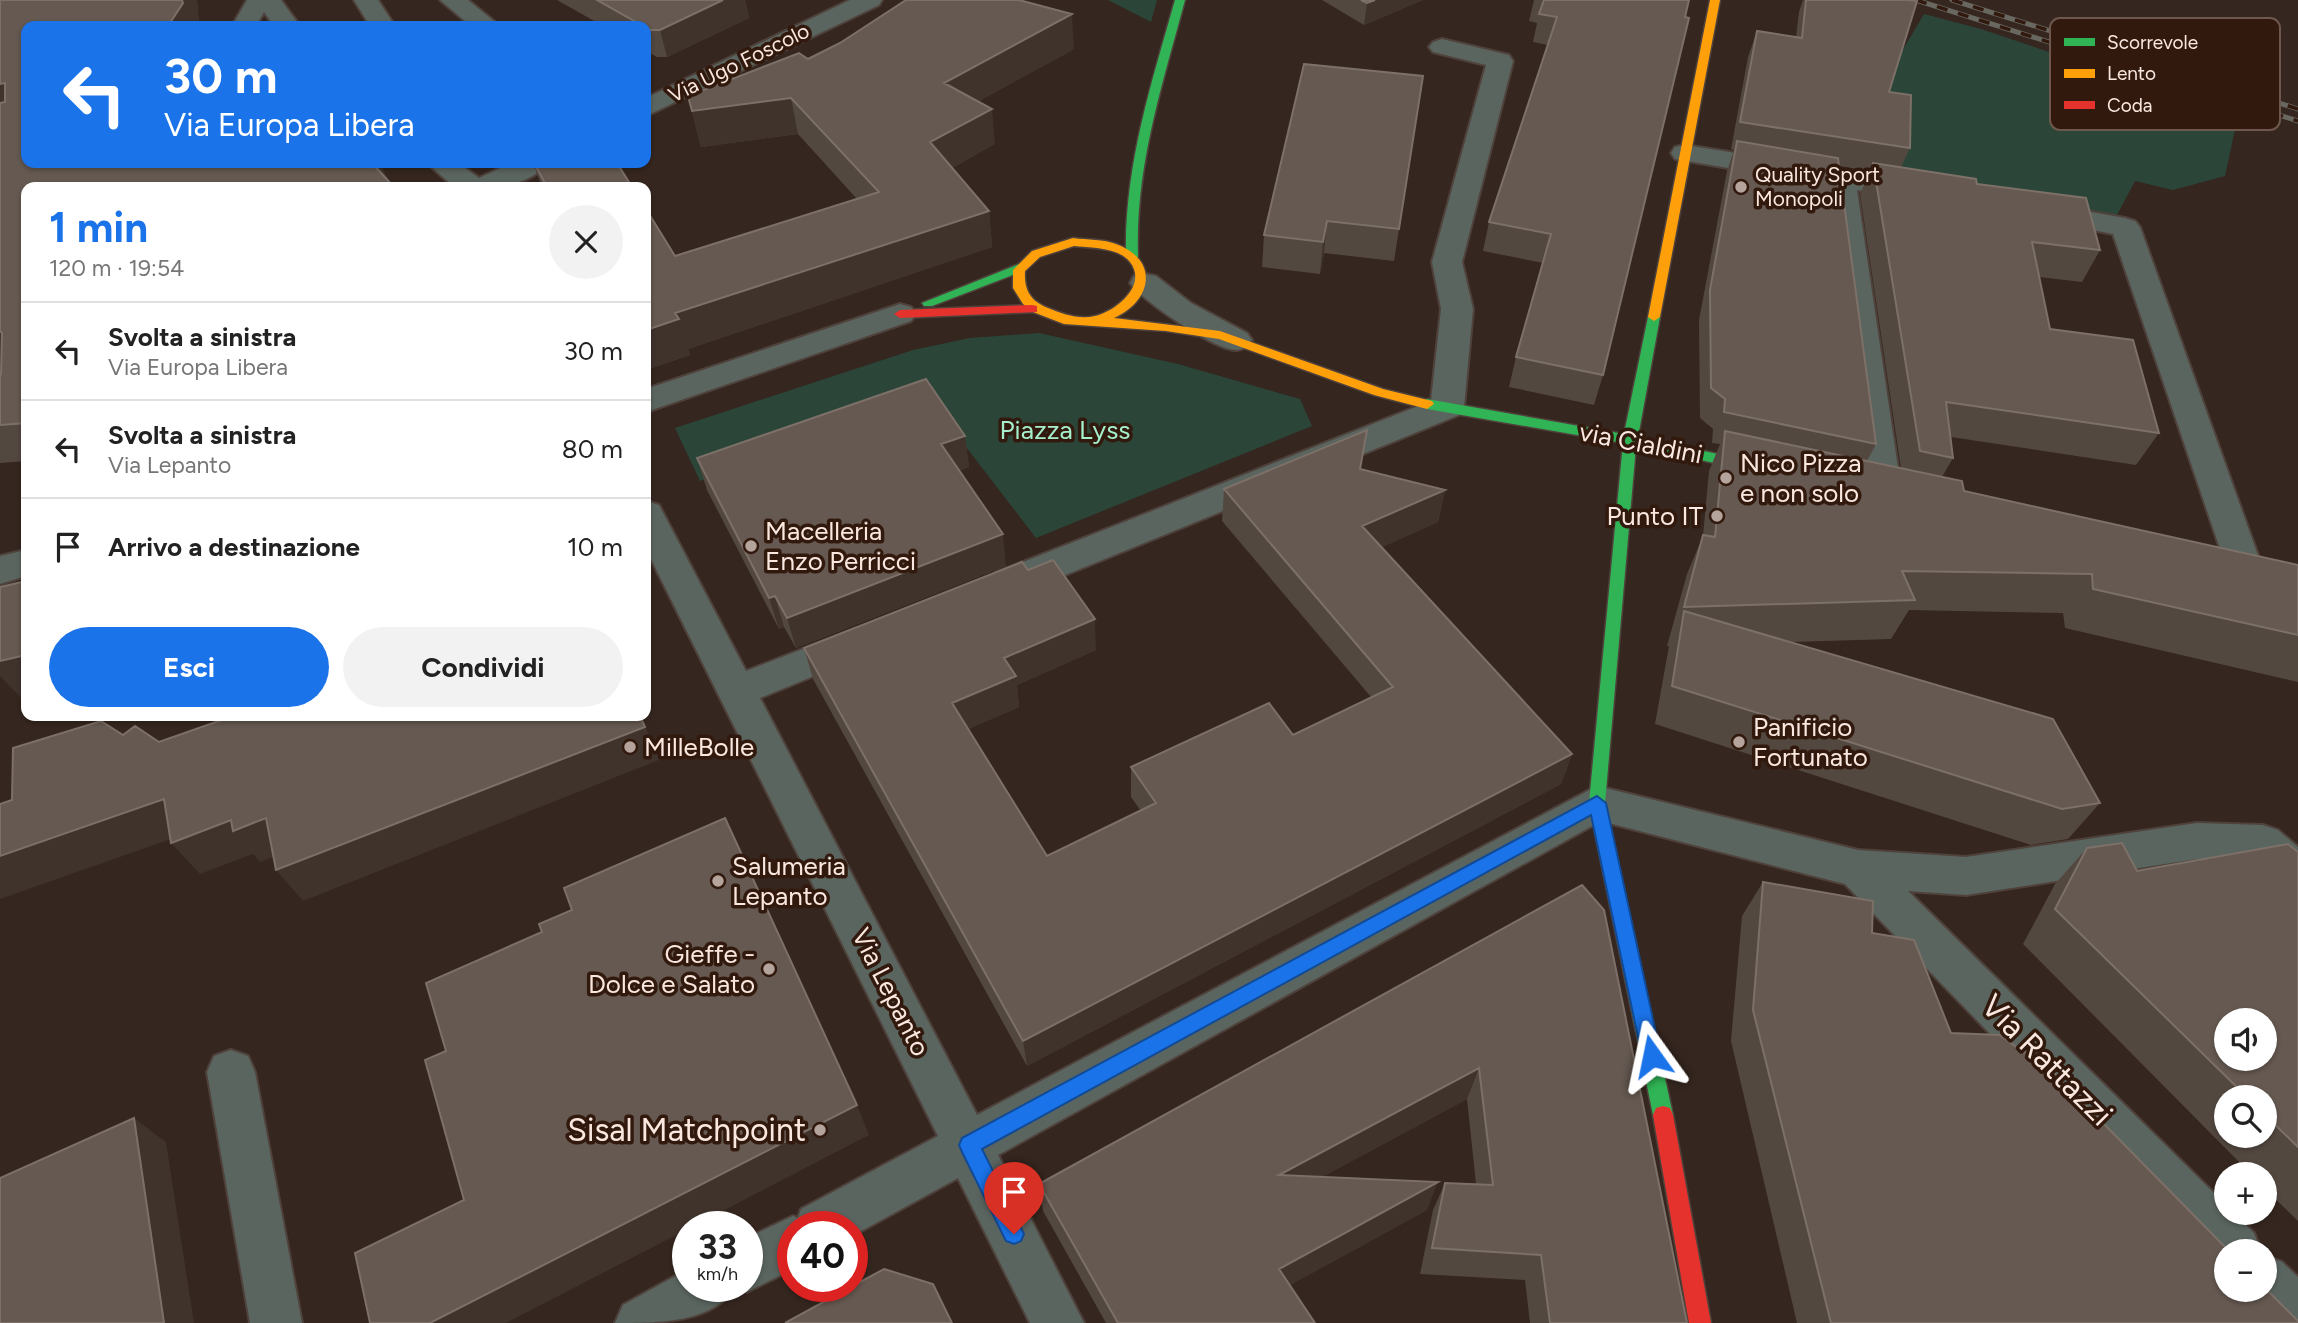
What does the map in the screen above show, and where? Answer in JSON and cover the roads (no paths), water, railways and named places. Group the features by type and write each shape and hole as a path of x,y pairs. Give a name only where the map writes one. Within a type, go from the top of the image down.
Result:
{"street":[{"path":"247,21 259,0"},
{"path":"268,0 283,21"},
{"path":"366,0 379,21"},
{"path":"452,0 480,21"},
{"name":"Via Ugo Foscolo","path":"651,106 870,0"},
{"path":"1019,268 1015,286 1021,299 1032,309 1050,317 1070,321 1093,320 1125,309 1139,298 1139,270 1128,228 1141,150 1180,0"},
{"path":"1700,1323 1652,1056 1597,803 1630,440 1715,0"},
{"path":"982,593 1447,407 1457,309 1447,262 1500,61 1442,47"},
{"path":"1116,195 1141,150"},
{"path":"1685,153 1949,196"},
{"path":"447,168 466,182"},
{"path":"493,182 523,168"},
{"path":"1840,177 1884,495"},
{"path":"2017,208 2125,227 2246,572"},
{"path":"1073,242 1091,225"},
{"path":"651,399 900,314 1019,268 1031,256 1052,246 1095,242 1114,247 1139,270"},
{"name":"via Cialdini","path":"1139,270 1180,310 1236,340 1393,398 1630,440 1777,472"},
{"path":"900,314 1032,309"},
{"name":"via Cialdini","path":"1093,320 1150,324 1236,340"},
{"name":"Via Lepanto","path":"651,524 970,1145 1058,1323"},
{"path":"0,569 21,564"},
{"path":"737,691 892,629"},
{"path":"848,1211 1597,803 1858,869 1966,876 2197,841 2263,843 2298,873"},
{"name":"Via Rattazzi","path":"1858,869 2224,1239"},
{"path":"230,1072 276,1323"},
{"path":"2277,1293 2298,1314"},
{"path":"642,1323 680,1302"}],"railway":[{"path":"1916,0 2050,42"},
{"path":"1952,0 2050,31"},
{"path":"2280,103 2298,109"},
{"path":"2280,115 2298,121"}],"place":[{"name":"Quality Sport Monopoli","path":"1741,187"},
{"name":"Nico Pizza e non solo","path":"1726,478"},
{"name":"Punto IT","path":"1717,516"},
{"name":"Macelleria Enzo Perricci","path":"751,546"},
{"name":"Panificio Fortunato","path":"1739,742"},
{"name":"MilleBolle","path":"630,747"},
{"name":"Salumeria Lepanto","path":"718,881"},
{"name":"Gieffe - Dolce e Salato","path":"769,969"},
{"name":"Sisal Matchpoint","path":"820,1130"}],"park label":[{"name":"Piazza Lyss","path":"1065,430"}]}
